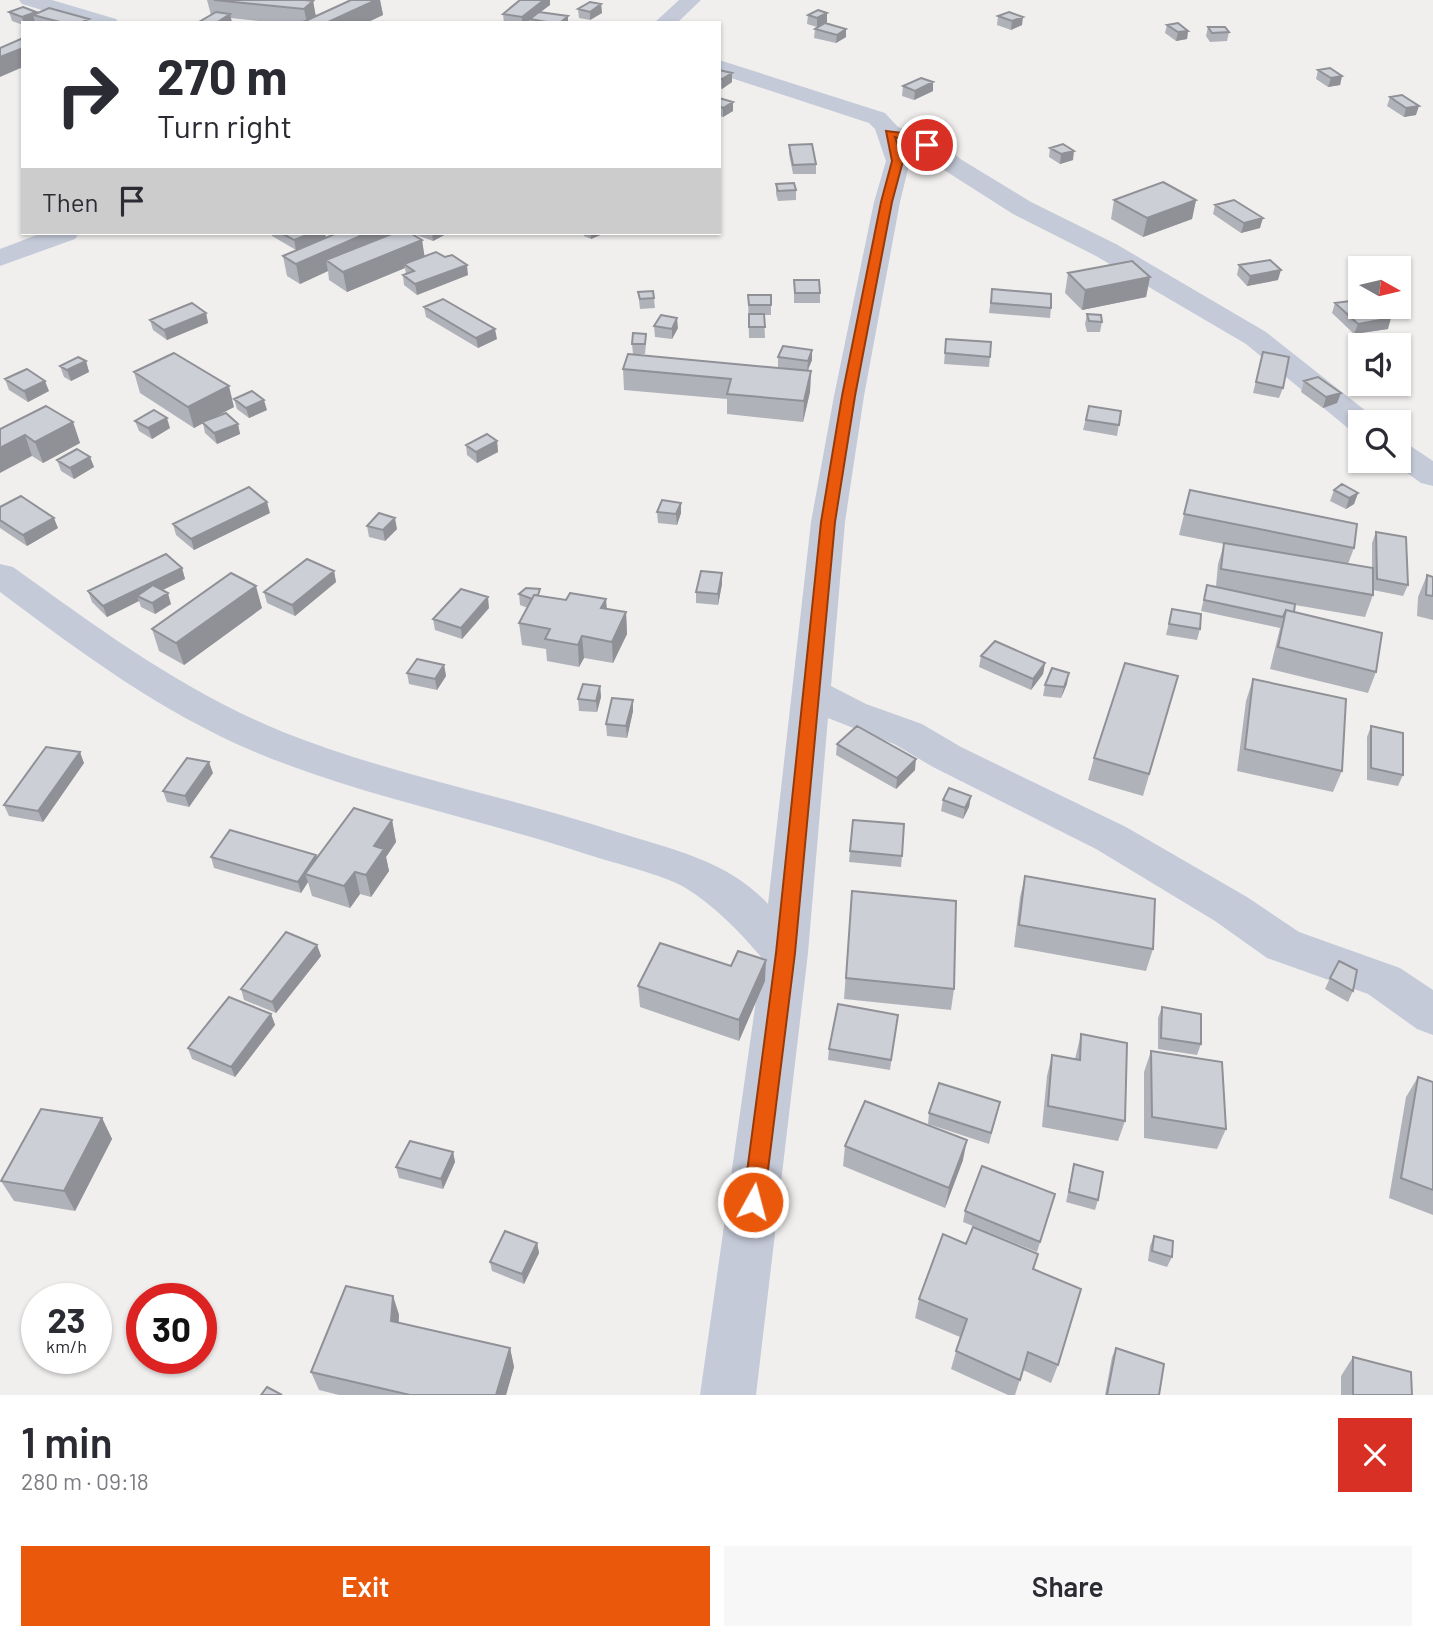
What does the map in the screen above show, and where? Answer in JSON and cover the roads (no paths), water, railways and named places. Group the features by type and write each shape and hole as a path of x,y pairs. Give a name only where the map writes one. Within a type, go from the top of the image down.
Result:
{"street":[{"path":"29,0 102,21"},
{"path":"666,21 691,0"},
{"path":"721,68 877,118 889,134 898,161 887,202 849,396 828,522 785,953 728,1395"},
{"path":"889,134 907,136 927,145 953,165 1021,208 1106,250 1255,338 1348,412"},
{"path":"0,258 61,235"},
{"path":"1411,461 1433,476"},
{"path":"0,575 117,660 194,708 270,742 362,775 541,823 697,874 745,908 785,953"},
{"path":"813,693 852,714 908,734 947,757 1111,838 1231,909 1283,945 1384,981 1433,1015"}]}
